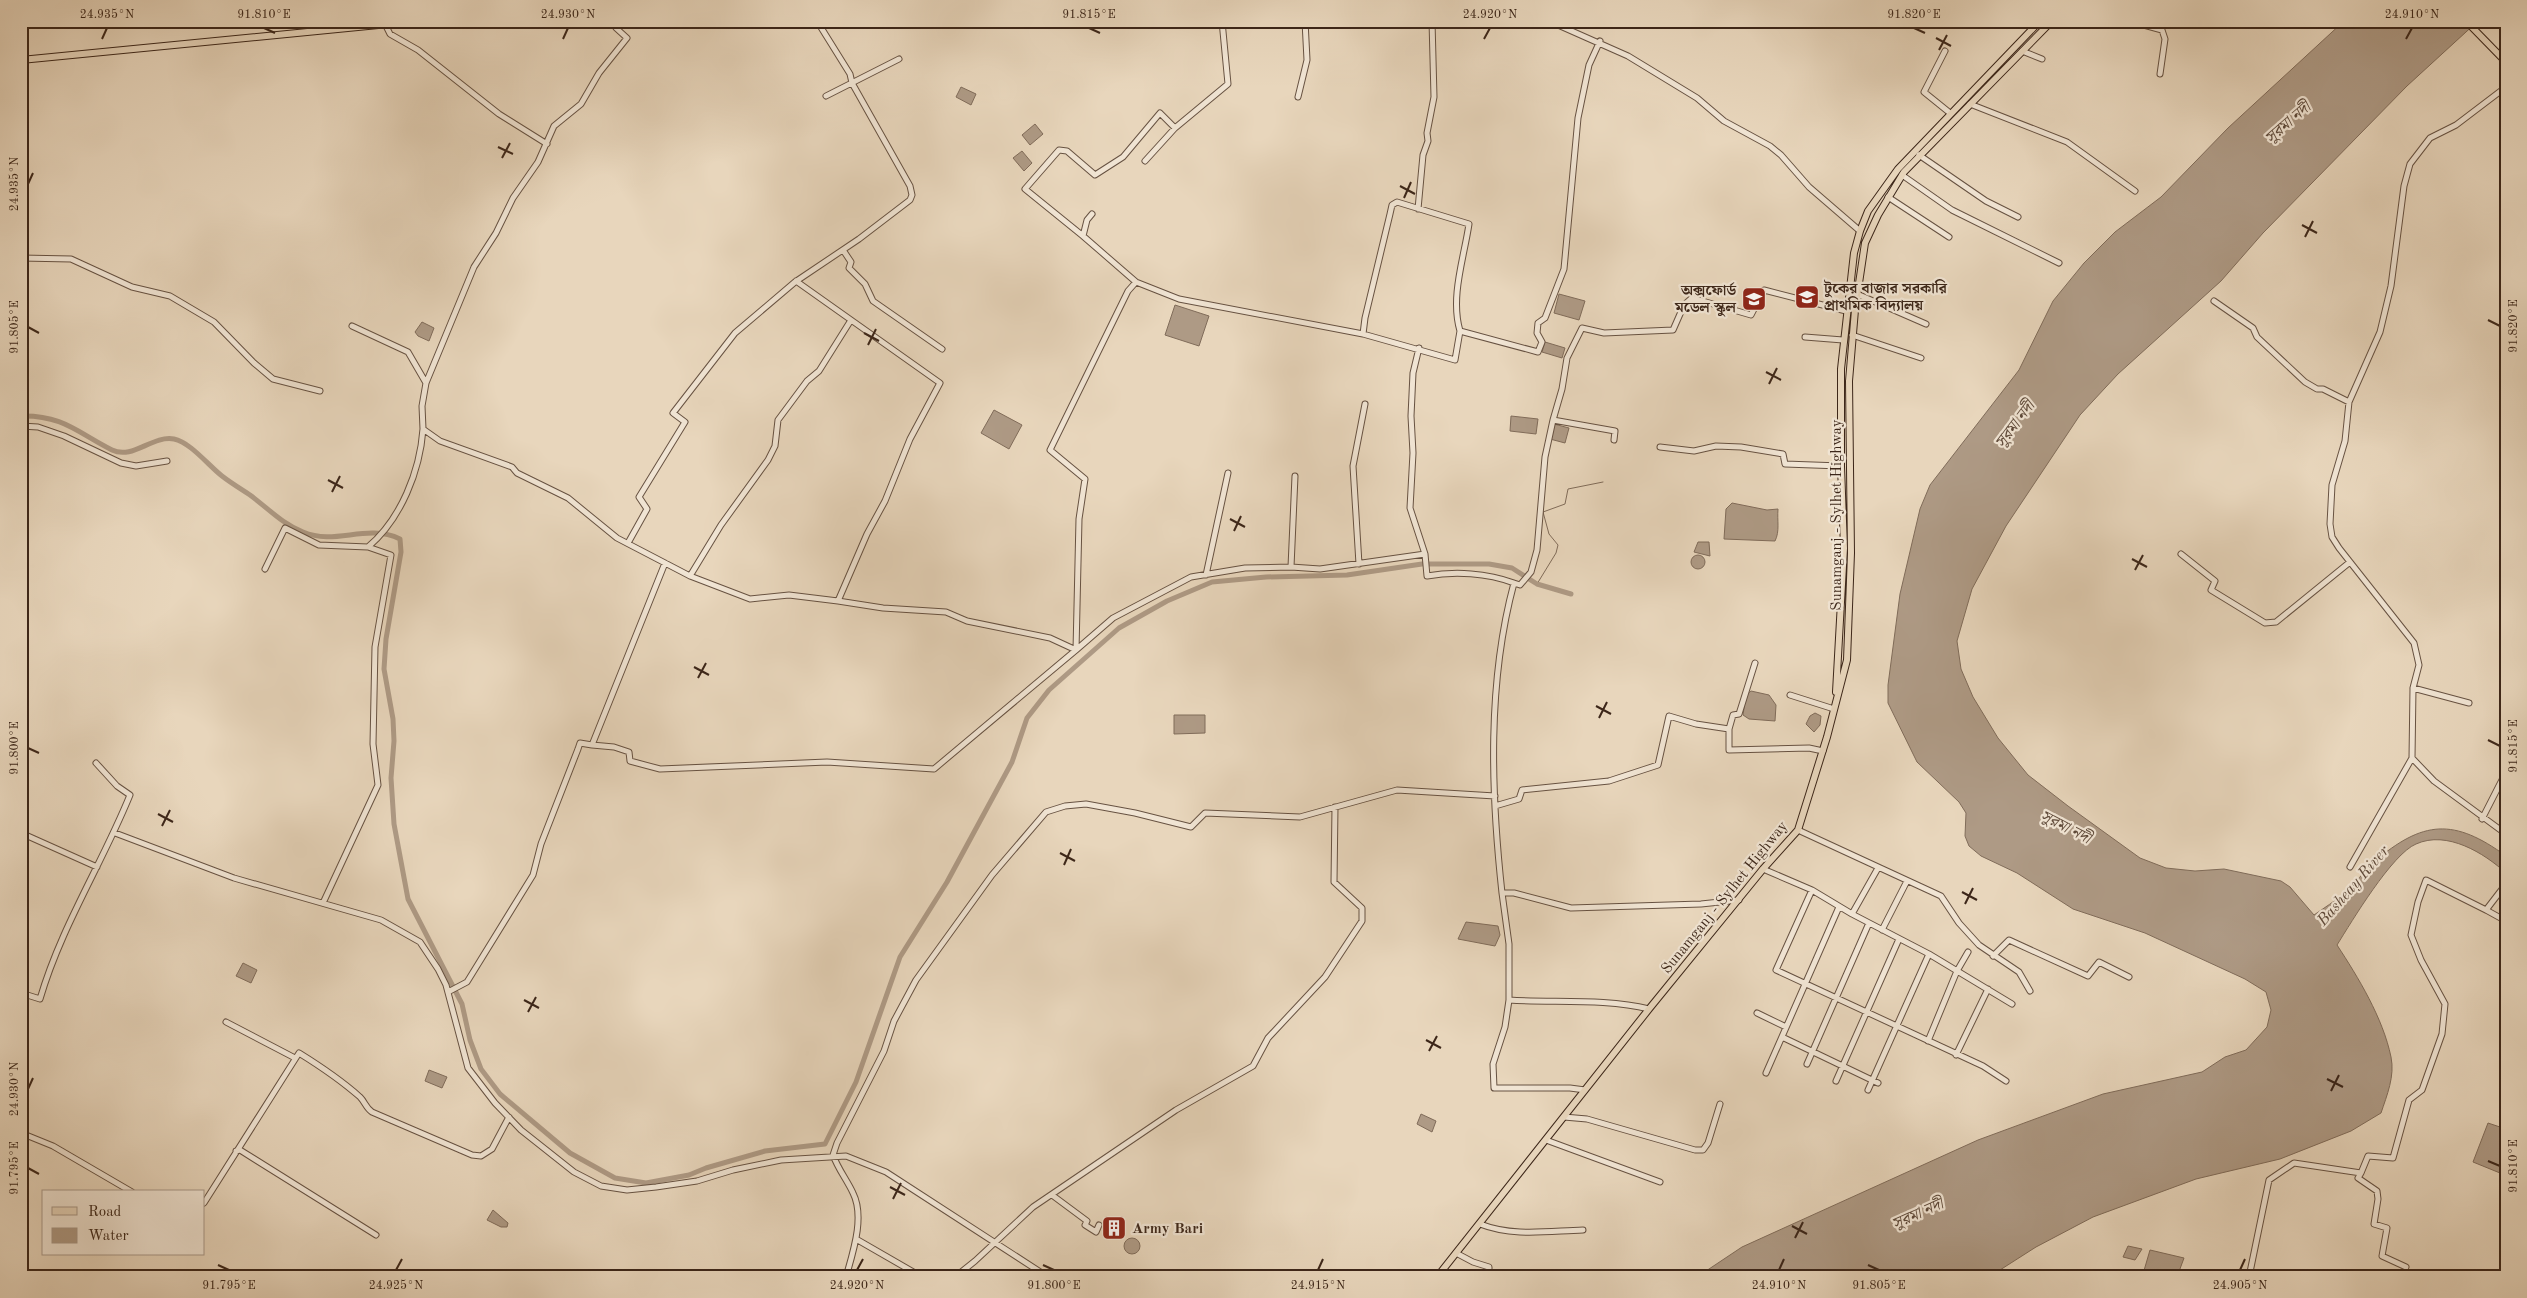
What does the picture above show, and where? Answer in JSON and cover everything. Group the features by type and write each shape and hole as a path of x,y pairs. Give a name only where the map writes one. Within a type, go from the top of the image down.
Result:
{"main road":[{"path":"21,60 419,21"},
{"name":"Sunamganj - Sylhet Highway","path":"1834,709 1839,657 1844,548 1841,466 1843,340 1854,253 1860,231 1868,211 1898,169 2040,21"},
{"name":"Sunamganj - Sylhet Highway","path":"1437,1277 1649,1009 1763,869 1798,830 1823,752 1847,660 1851,553 1848,421 1852,335 1865,244 1888,197 1919,155 2052,21"},
{"path":"2466,21 2506,62"}],"street":[{"path":"368,548 386,529 414,477 423,429 422,406 426,383 474,266 496,233 513,198 538,162 554,126 581,104 599,73 626,38 616,28 621,21"},
{"path":"628,543 647,509 639,498 684,422 673,413 735,333 796,281 843,250 902,205 912,195 910,186 852,83 850,74 817,21"},
{"path":"1145,161 1175,128 1228,84 1222,21"},
{"path":"1298,97 1307,60 1305,21"},
{"path":"1418,208 1423,156 1428,140 1426,133 1434,97 1432,21"},
{"path":"1549,21 1628,56 1681,88 1724,121 1770,146 1787,160 1809,187 1860,231"},
{"path":"2129,21 2162,30 2165,39 2160,74"},
{"path":"385,24 390,34 418,50 499,114 547,144"},
{"path":"1460,331 1540,351 1542,342 1538,333 1538,323 1545,318 1564,269 1578,118 1589,65 1600,42"},
{"path":"1945,51 1924,92 1950,113"},
{"path":"2022,51 2042,59"},
{"path":"826,96 899,59"},
{"path":"2350,867 2412,758 2413,688 2419,665 2414,643 2332,537 2330,524 2332,485 2345,441 2349,402 2380,332 2391,286 2404,186 2410,164 2430,138 2456,125 2506,87"},
{"path":"1970,104 2067,142 2135,191"},
{"path":"1175,128 1160,113 1123,157 1095,175 1067,151 1059,150 1025,189 1136,282 1179,299 1363,334 1419,348 1455,360 1460,331 1457,313 1458,292 1469,224 1397,202 1392,205 1364,318 1363,334"},
{"path":"1919,155 1986,201 2018,217"},
{"path":"1902,176 1952,210 2059,263"},
{"path":"1888,197 1949,237"},
{"path":"1083,236 1087,220 1092,214"},
{"path":"843,250 851,262 849,268 865,284 873,301 942,350"},
{"path":"21,258 71,259 132,287 170,296 214,322 254,363 273,379 320,391"},
{"path":"796,281 940,383 910,439 885,501 867,534 838,601"},
{"path":"1076,650 1078,548 1084,479 1050,450 1128,291 1136,282"},
{"path":"1419,348 1413,373 1411,416 1413,453 1410,508 1424,556 1427,574 1492,576 1520,585 1531,572 1537,550 1545,457 1562,389 1567,358 1582,328 1604,333 1673,330 1684,305 1692,298 1751,315 1764,290 1846,311"},
{"path":"1857,294 1926,324"},
{"path":"2214,301 2253,328 2257,337 2305,382 2349,402"},
{"path":"690,576 721,525 768,460 775,446 778,420 807,381 819,371 850,320"},
{"path":"352,326 408,352 426,383"},
{"path":"1852,335 1921,358"},
{"path":"1805,337 1843,340"},
{"path":"1359,564 1353,466 1365,404"},
{"path":"1553,420 1615,431 1614,440"},
{"path":"21,426 38,427 64,436 121,463 136,466 167,462"},
{"path":"423,429 440,441 512,467 518,473 568,498 616,538 690,576 750,599 789,595 883,608 946,612 967,621 1050,638 1076,650"},
{"path":"1660,447 1694,451 1716,446 1742,447 1783,454 1785,464 1841,466"},
{"path":"1206,575 1228,474"},
{"path":"1291,567 1295,476"},
{"path":"265,569 285,528 319,545 368,548 391,555 375,647 373,744 378,786 323,903"},
{"path":"2181,554 2216,581 2211,590 2264,623 2276,622 2350,562"},
{"path":"448,992 462,986 491,945 533,875 541,844 580,743 614,747 629,752 630,761 660,769 827,762 934,770 1113,618 1191,577 1245,568 1291,567 1320,569 1424,556"},
{"path":"592,745 666,563"},
{"path":"1514,583 1507,609 1499,656 1495,731 1496,836 1509,944 1509,1000 1505,1027 1493,1064 1494,1088 1570,1088 1585,1090"},
{"path":"1755,663 1739,714 1733,715 1728,729 1729,750 1809,748 1823,752"},
{"path":"2413,688 2468,703"},
{"path":"1790,696 1834,709"},
{"path":"1495,806 1519,799 1522,790 1609,781 1658,765 1669,716 1696,724 1728,729"},
{"path":"2412,758 2434,781 2506,834"},
{"path":"21,993 40,999 66,928 115,833 130,795 117,786 96,763"},
{"path":"2482,818 2506,772"},
{"path":"846,1277 856,1239 857,1211 854,1195 833,1155 837,1143 884,1051 894,1021 916,980 992,875 1046,812 1065,806 1086,804 1135,813 1191,827 1205,813 1300,818 1335,806 1397,790 1495,796"},
{"path":"955,1277 975,1261 1033,1206 1176,1110 1253,1066 1268,1038 1325,977 1362,921 1362,908 1334,882 1335,806"},
{"path":"1798,830 1942,896 1958,923 1979,945 2019,972 2030,991"},
{"path":"21,833 97,867"},
{"path":"115,833 234,878 381,920 420,942 438,968 448,992 468,1068 509,1118 574,1172 601,1186 627,1190 697,1182 733,1170 781,1160 833,1155 846,1156 886,1172 1048,1277"},
{"path":"1852,914 1878,868"},
{"path":"1763,869 1812,890 1839,907 1929,954 2012,1004"},
{"path":"2402,1277 2406,1267 2382,1256 2387,1228 2374,1224 2378,1199 2377,1191 2360,1182 2358,1178 2368,1156 2393,1158 2409,1100 2422,1090 2442,1034 2444,1004 2411,936 2418,902 2426,880 2506,921"},
{"path":"1882,930 1907,881"},
{"path":"2486,910 2505,886"},
{"path":"1812,890 1776,970 1837,997 1956,1056 1983,1066 2006,1081"},
{"path":"1502,893 1514,893 1571,908 1701,904 1739,900"},
{"path":"1766,1073 1839,907"},
{"path":"1808,1064 1869,923"},
{"path":"1836,1081 1899,939"},
{"path":"1993,956 2010,940 2088,976 2099,962 2129,977"},
{"path":"1928,1041 1957,971 1968,952"},
{"path":"1868,1090 1875,1082 1929,954"},
{"path":"1956,1056 1988,989"},
{"path":"1509,1000 1606,1003 1649,1009"},
{"path":"1756,1013 1786,1027"},
{"path":"226,1022 295,1058"},
{"path":"1782,1037 1875,1082"},
{"path":"205,1201 299,1053 324,1069 362,1098 367,1109 379,1116 472,1155 481,1156 492,1149 509,1118"},
{"path":"1564,1117 1587,1119 1695,1150 1703,1150 1708,1143 1720,1104"},
{"path":"21,1133 53,1146 129,1190"},
{"path":"1546,1140 1660,1182"},
{"path":"236,1151 240,1150 275,1170 376,1235"},
{"path":"2249,1277 2269,1180 2294,1162 2361,1173"},
{"path":"1052,1195 1087,1221 1085,1225 1096,1232 1099,1225"},
{"path":"1480,1224 1493,1230 1524,1233 1583,1230"},
{"path":"856,1239 922,1277"},
{"path":"1456,1253 1473,1262 1489,1267 1489,1277"}],"water":[{"name":"সুরমা নদী","path":"2344,21 2478,21 2407,86 2263,233 2221,281 2118,374 2080,415 2006,526 1972,589 1957,641 1961,669 1973,697 1998,738 2028,775 2140,858 2166,868 2195,871 2224,869 2281,881 2290,887 2314,915 2345,893 2370,866 2392,848 2408,838 2424,832 2439,829 2454,830 2470,835 2506,856 2506,873 2476,851 2452,842 2428,840 2416,844 2406,850 2384,874 2337,945 2376,1013 2387,1042 2392,1064 2390,1085 2381,1113 2351,1131 2280,1159 2196,1179 2093,1217 2036,1247 1989,1277 1697,1277 1742,1247 1978,1140 2103,1094 2202,1072 2225,1057 2246,1050 2267,1027 2271,1010 2266,992 2245,979 2145,933 2073,909 2017,873 1981,856 1969,846 1965,836 1966,813 1959,802 1917,762 1888,703 1888,685 1900,594 1920,509 1930,485 2019,370 2053,301 2084,263 2115,232 2161,197 2228,128"},
{"path":"961,87 976,94 971,105 956,97"},
{"path":"1035,124 1043,134 1030,145 1022,135"},
{"path":"1022,151 1032,163 1024,171 1013,158"},
{"path":"1559,294 1585,301 1579,320 1554,313"},
{"path":"1175,305 1209,316 1199,346 1165,335"},
{"path":"422,322 434,328 429,341 418,336 415,332"},
{"path":"1545,342 1565,348 1562,358 1542,352"},
{"path":"994,410 1022,425 1009,449 981,433"},
{"path":"1511,416 1538,419 1536,434 1510,431"},
{"path":"1554,424 1569,428 1565,443 1550,439"},
{"path":"1732,503 1767,510 1778,509 1778,530 1775,541 1724,539 1726,509"},
{"path":"1698,542 1709,542 1710,556 1694,552"},
{"path":"1695,555 1701,555 1705,562 1701,569 1695,569 1691,565 1691,559"},
{"path":"1751,691 1769,695 1776,705 1775,721 1749,719 1743,715 1746,695"},
{"path":"1815,713 1821,716 1820,725 1814,732 1806,724 1810,716"},
{"path":"1174,715 1205,715 1205,733 1174,734"},
{"path":"1466,922 1498,926 1500,935 1495,946 1458,939"},
{"path":"243,963 257,970 251,983 236,976"},
{"path":"429,1070 447,1077 442,1088 425,1081"},
{"path":"1421,1114 1436,1121 1432,1132 1417,1124"},
{"path":"2488,1123 2506,1129 2506,1160 2500,1173 2473,1162"},
{"path":"493,1210 508,1223 507,1227 501,1227 487,1220"},
{"path":"1129,1238 1135,1238 1140,1243 1138,1252 1129,1254 1124,1249 1124,1243"},
{"path":"2128,1246 2142,1249 2135,1260 2123,1257"},
{"path":"2150,1250 2184,1258 2177,1277 2149,1277 2143,1274"}],"waterway":[{"path":"21,416 48,418 70,426 112,450 120,452 135,450 158,440 174,439 193,449 222,476 282,520 303,532 327,537 375,533 400,539 401,552 386,639 384,669 393,719 394,741 391,778 394,824 408,899 462,1004 470,1040 481,1069 500,1094 570,1153 615,1178 646,1183 689,1175 706,1168 765,1151 825,1144 856,1082 900,957 947,882 1012,762 1027,718 1049,690 1119,628 1167,601 1212,582 1266,577 1347,575 1422,564 1489,564 1512,568 1537,584 1571,594"},
{"path":"1537,584 1556,553 1558,545 1549,534 1543,512 1565,504 1568,489 1603,482"}],"place":[{"name":"টুকের বাজার সরকারি প্রাথমিক বিদ্যালয়","path":"1807,297"},
{"name":"অক্সফোর্ড মডেল স্কুল","path":"1754,299"},
{"name":"Army Bari","path":"1114,1228"}],"water label":[{"name":"Basheay River","path":"2352,885"}]}
